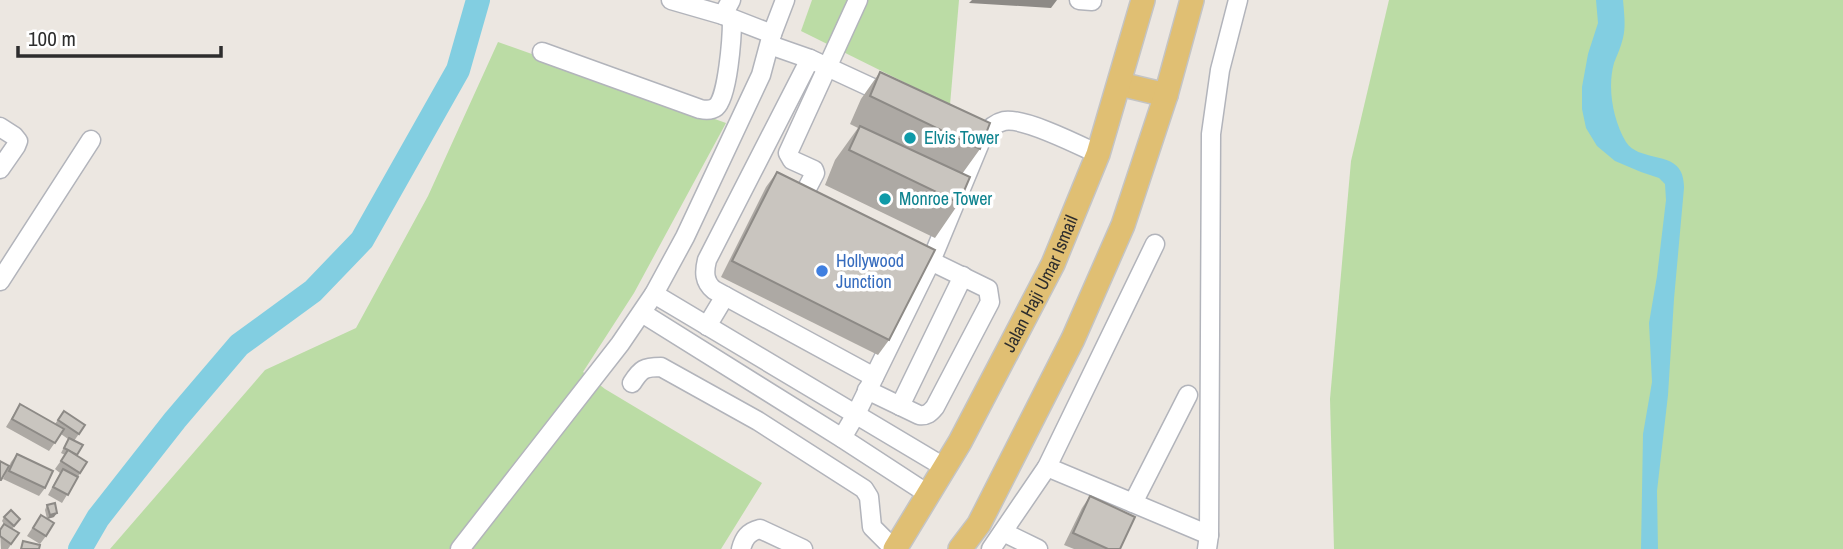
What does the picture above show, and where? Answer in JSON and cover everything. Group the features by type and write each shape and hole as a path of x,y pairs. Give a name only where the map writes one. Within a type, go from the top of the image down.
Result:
{"main road":[{"name":"Jalan Haji Umar Ismail","path":"894,549 960,442 1053,264 1098,154 1143,0"},
{"path":"960,549 979,524 1073,339 1123,225 1167,95 1192,0"},
{"path":"1120,84 1167,95"}],"street":[{"path":"671,0 729,12 771,40 911,106"},
{"path":"460,549 620,344 654,294 691,225 761,75 784,0"},
{"path":"821,207 795,195 815,172 792,160 788,153 858,0"},
{"path":"1079,0 1092,1"},
{"path":"1047,467 1133,503 1208,542 1210,134 1220,70 1238,0"},
{"path":"542,52 708,110 715,108 720,101 728,68 729,12"},
{"path":"810,59 758,176 705,268 708,286 870,383 900,406 925,416 930,413 990,302 988,289 894,243"},
{"path":"842,438 931,261 976,135 1004,121 1015,121 1061,136 1098,154"},
{"path":"0,127 18,141 0,169"},
{"path":"0,281 91,140"},
{"path":"991,549 1047,467 1155,244"},
{"path":"900,406 963,276"},
{"path":"654,294 944,467"},
{"path":"707,326 725,296"},
{"path":"642,313 928,494"},
{"path":"632,383 638,373 647,367 661,367 776,432 864,489 869,497 872,527 894,549"},
{"path":"1133,503 1188,395"},
{"path":"758,421 774,396"},
{"path":"776,432 793,407"},
{"path":"741,549 743,540 760,528 803,549"},
{"path":"1003,532 1038,549"}],"green space":[{"path":"812,0 959,0 950,105 801,31"},
{"path":"1389,0 1843,0 1843,549 1334,549 1330,399 1351,161"},
{"path":"498,42 726,123 634,293 583,372 605,389 762,483 721,549 110,549 265,370 356,328 428,196"}],"water":[{"path":"1596,0 1623,0 1624,33 1614,63 1611,83 1612,104 1621,133 1631,148 1677,166 1684,182 1668,395 1657,491 1658,549 1641,549 1643,434 1652,382 1649,323 1666,200 1665,184 1659,178 1615,161 1597,146 1586,128 1582,109 1582,87 1588,54 1598,23"}],"building":[{"path":"880,72 990,123 980,149 870,96"},
{"path":"860,126 970,177 959,203 849,150"},
{"name":"Hollywood Junction","path":"777,172 935,250 889,340 732,261"},
{"path":"20,404 64,429 55,443 12,419"},
{"path":"64,411 85,425 79,434 58,420"},
{"path":"69,438 83,445 77,455 64,448"},
{"path":"68,450 87,462 80,473 61,461"},
{"path":"17,454 53,471 45,488 9,471"},
{"path":"0,461 9,466 1,480 0,480"},
{"path":"63,469 78,477 68,495 53,487"},
{"path":"1090,496 1135,517 1120,549 1108,549 1073,533"},
{"path":"55,503 57,513 50,515 47,505"},
{"path":"11,510 20,519 14,526 4,517"},
{"path":"41,515 54,523 46,536 33,528"},
{"path":"4,524 19,533 11,544 0,536"},
{"path":"23,541 40,545 39,549 21,549"}],"waterway":[{"path":"80,549 98,518 175,420 239,345 313,291 362,240 458,70 478,0"}],"place":[{"name":"Elvis Tower","path":"910,138"},
{"name":"Monroe Tower","path":"885,199"},
{"name":"Hollywood Junction","path":"822,271"}]}
